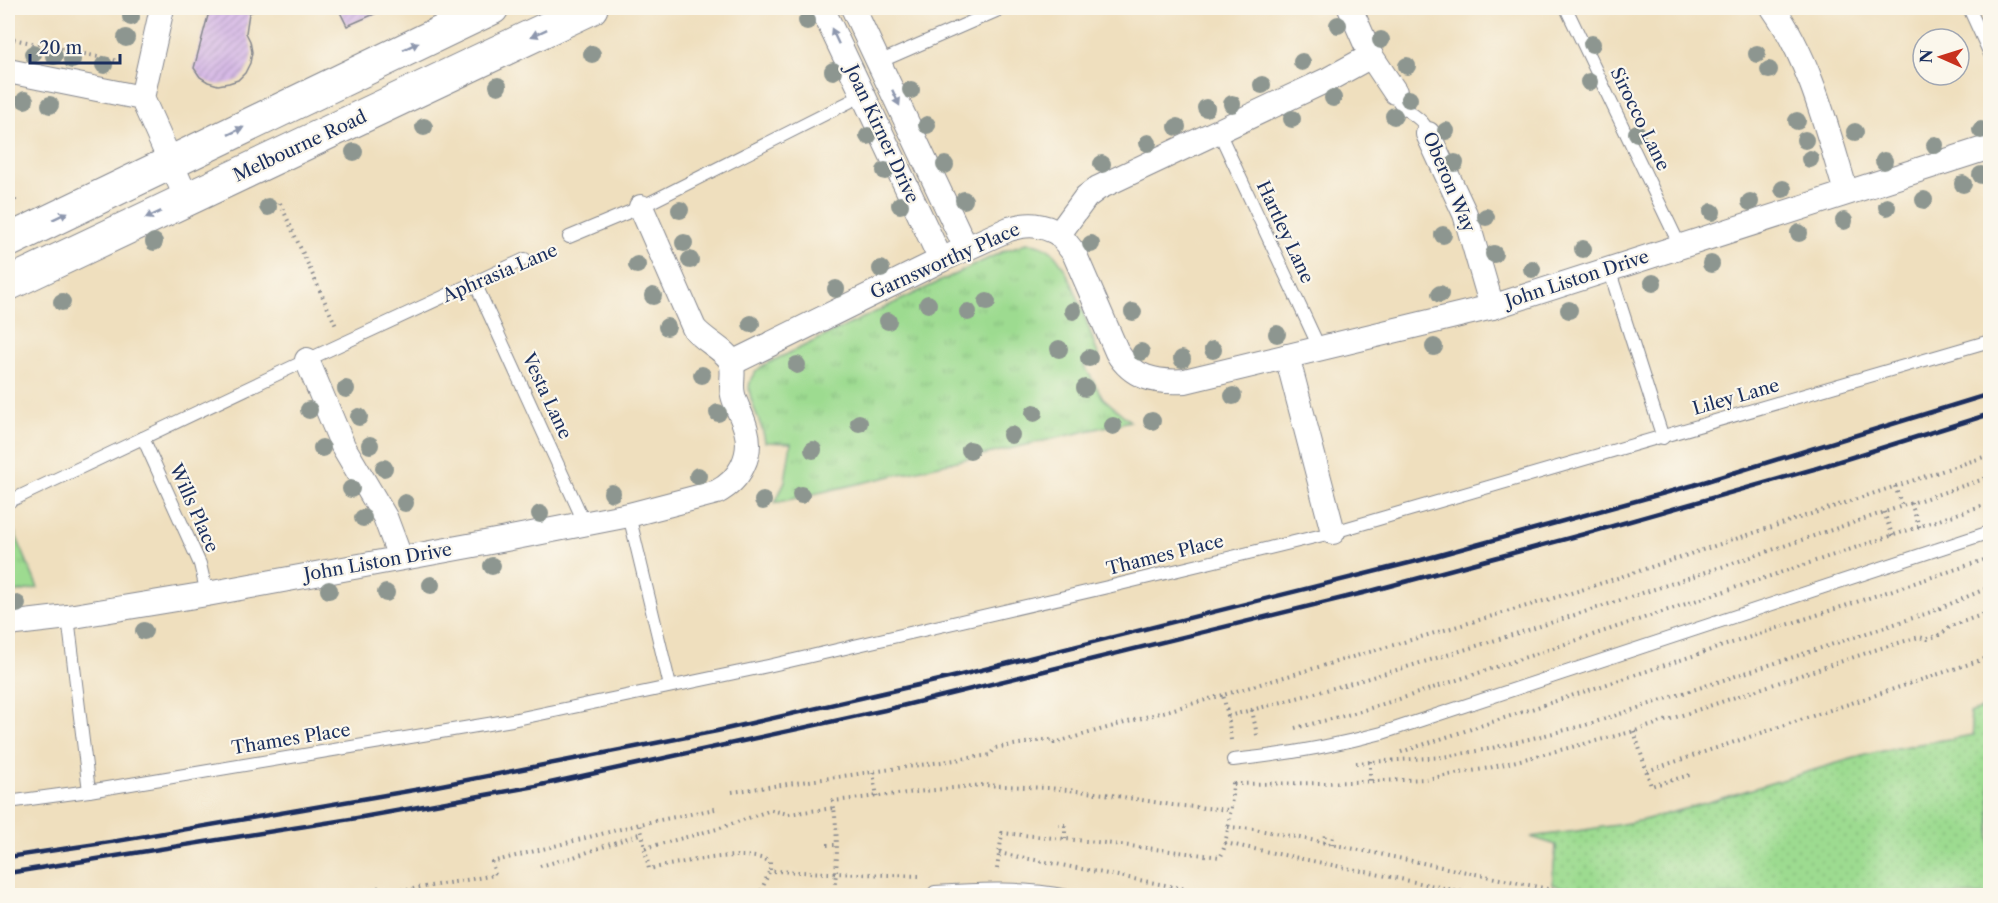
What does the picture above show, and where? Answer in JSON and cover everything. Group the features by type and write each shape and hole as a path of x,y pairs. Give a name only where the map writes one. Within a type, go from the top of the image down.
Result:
{"main road":[{"path":"8,241 492,8"},
{"name":"Melbourne Road","path":"8,284 591,8"}],"street":[{"path":"162,8 142,98 187,199"},
{"name":"Joan Kirner Drive","path":"822,8 941,260"},
{"name":"Joan Kirner Drive","path":"853,8 966,248"},
{"name":"Oberon Way","path":"1350,8 1371,56 1395,93"},
{"path":"1773,8 1802,59 1846,192"},
{"path":"1059,234 1082,202 1094,190 1329,80 1371,56"},
{"path":"863,95 879,62"},
{"path":"8,70 142,98"},
{"name":"Oberon Way","path":"1428,134 1465,214 1492,307"},
{"name":"John Liston Drive","path":"1059,234 1074,253 1121,359 1137,373 1156,380 1192,380 1319,347 1492,307 1990,147"},
{"path":"641,207 694,328 704,340 728,357 732,363"},
{"name":"Garnsworthy Place","path":"732,363 966,248 1020,226 1043,226 1059,234"},
{"path":"1287,356 1333,532"},
{"path":"307,360 343,446 385,517 400,557"},
{"name":"John Liston Drive","path":"8,624 68,617 207,594 585,524 717,492 739,474 746,455 747,437 733,396 732,363"}],"lane":[{"path":"879,62 1003,8"},
{"name":"Sirocco Lane","path":"1566,8 1680,246"},
{"path":"1969,8 1990,54"},
{"name":"Oberon Way","path":"1395,93 1398,103 1423,123 1428,134"},
{"name":"Aphrasia Lane","path":"569,237 641,207 863,95"},
{"name":"Hartley Lane","path":"1219,132 1319,347"},
{"name":"Aphrasia Lane","path":"8,502 525,259"},
{"path":"1609,269 1662,438"},
{"name":"Vesta Lane","path":"475,283 585,524"},
{"name":"Liley Lane","path":"1662,438 1990,341"},
{"name":"Wills Place","path":"143,438 200,564 207,594"},
{"name":"Thames Place","path":"89,791 512,720 803,658 1333,532 1662,438"},
{"path":"629,514 670,686"},
{"path":"1233,760 1336,744 1382,733 1990,532"},
{"path":"8,802 89,791 68,617"},
{"path":"934,896 935,892 1011,890 1051,892 1068,896"}],"path":[{"path":"8,38 118,61"},
{"path":"280,203 344,343"},
{"path":"732,792 990,755 995,748 1034,741 1050,740 1054,743 1581,590 1990,454"},
{"path":"1228,716 1483,644 1990,477"},
{"path":"1895,486 1902,506"},
{"path":"1911,503 1928,552"},
{"path":"1290,729 1351,714 1409,696 1990,503"},
{"path":"1884,512 1901,561"},
{"path":"1990,558 1469,731 1356,763 1443,757 1488,749 1586,725 1931,612 1990,587"},
{"path":"1234,784 1370,782 1453,775 1539,757 1634,731 1919,637 1927,639 1942,634 1951,626 1990,612"},
{"path":"1647,771 1990,657"},
{"path":"996,879 1002,833 1216,858 1222,856 1226,843 1234,784 1228,716 1223,695"},
{"path":"1252,710 1260,757"},
{"path":"1634,731 1651,786 1690,775"},
{"path":"1257,735 1268,733"},
{"path":"873,772 877,796"},
{"path":"833,896 837,874 837,845 833,801 923,793 972,785 1049,788 1106,794 1172,805 1230,810"},
{"path":"645,848 717,829 771,810 788,814 834,808"},
{"path":"374,896 373,888 387,887 407,890 495,875 492,862 640,824 715,809"},
{"path":"640,824 649,869 709,858 746,857 767,860 770,862 770,872 759,896"},
{"path":"1058,825 1065,824 1065,839"},
{"path":"1228,827 1254,829 1581,896"},
{"path":"540,866 574,857 642,833"},
{"path":"1324,833 1324,843"},
{"path":"1332,845 1335,835"},
{"path":"1226,843 1483,896"},
{"path":"826,846 837,845"},
{"path":"999,853 1222,896"},
{"path":"770,872 927,877"}],"green space":[{"path":"1026,243 1040,245 1052,252 1059,261 1079,302 1099,357 1084,365 1103,398 1130,421 775,503 785,481 791,443 765,442 749,390 750,381 756,372 766,364 1004,251"},
{"path":"9,519 38,588 8,594"},
{"path":"1990,706 1990,895 1605,895 1552,885 1556,845 1531,837 1643,820 1862,756 1974,735 1969,713"}],"building":[{"path":"210,8 261,8 249,13 246,33 252,52 245,73 238,80 218,85 200,77 194,68"},
{"path":"338,8 388,8 347,26"}],"railway":[{"path":"8,857 117,841 426,788 717,731 957,676 1421,560 1694,485 1990,394"},
{"path":"8,873 357,818 536,786 885,710 1367,592 1588,533 1814,469 1990,414"}]}
